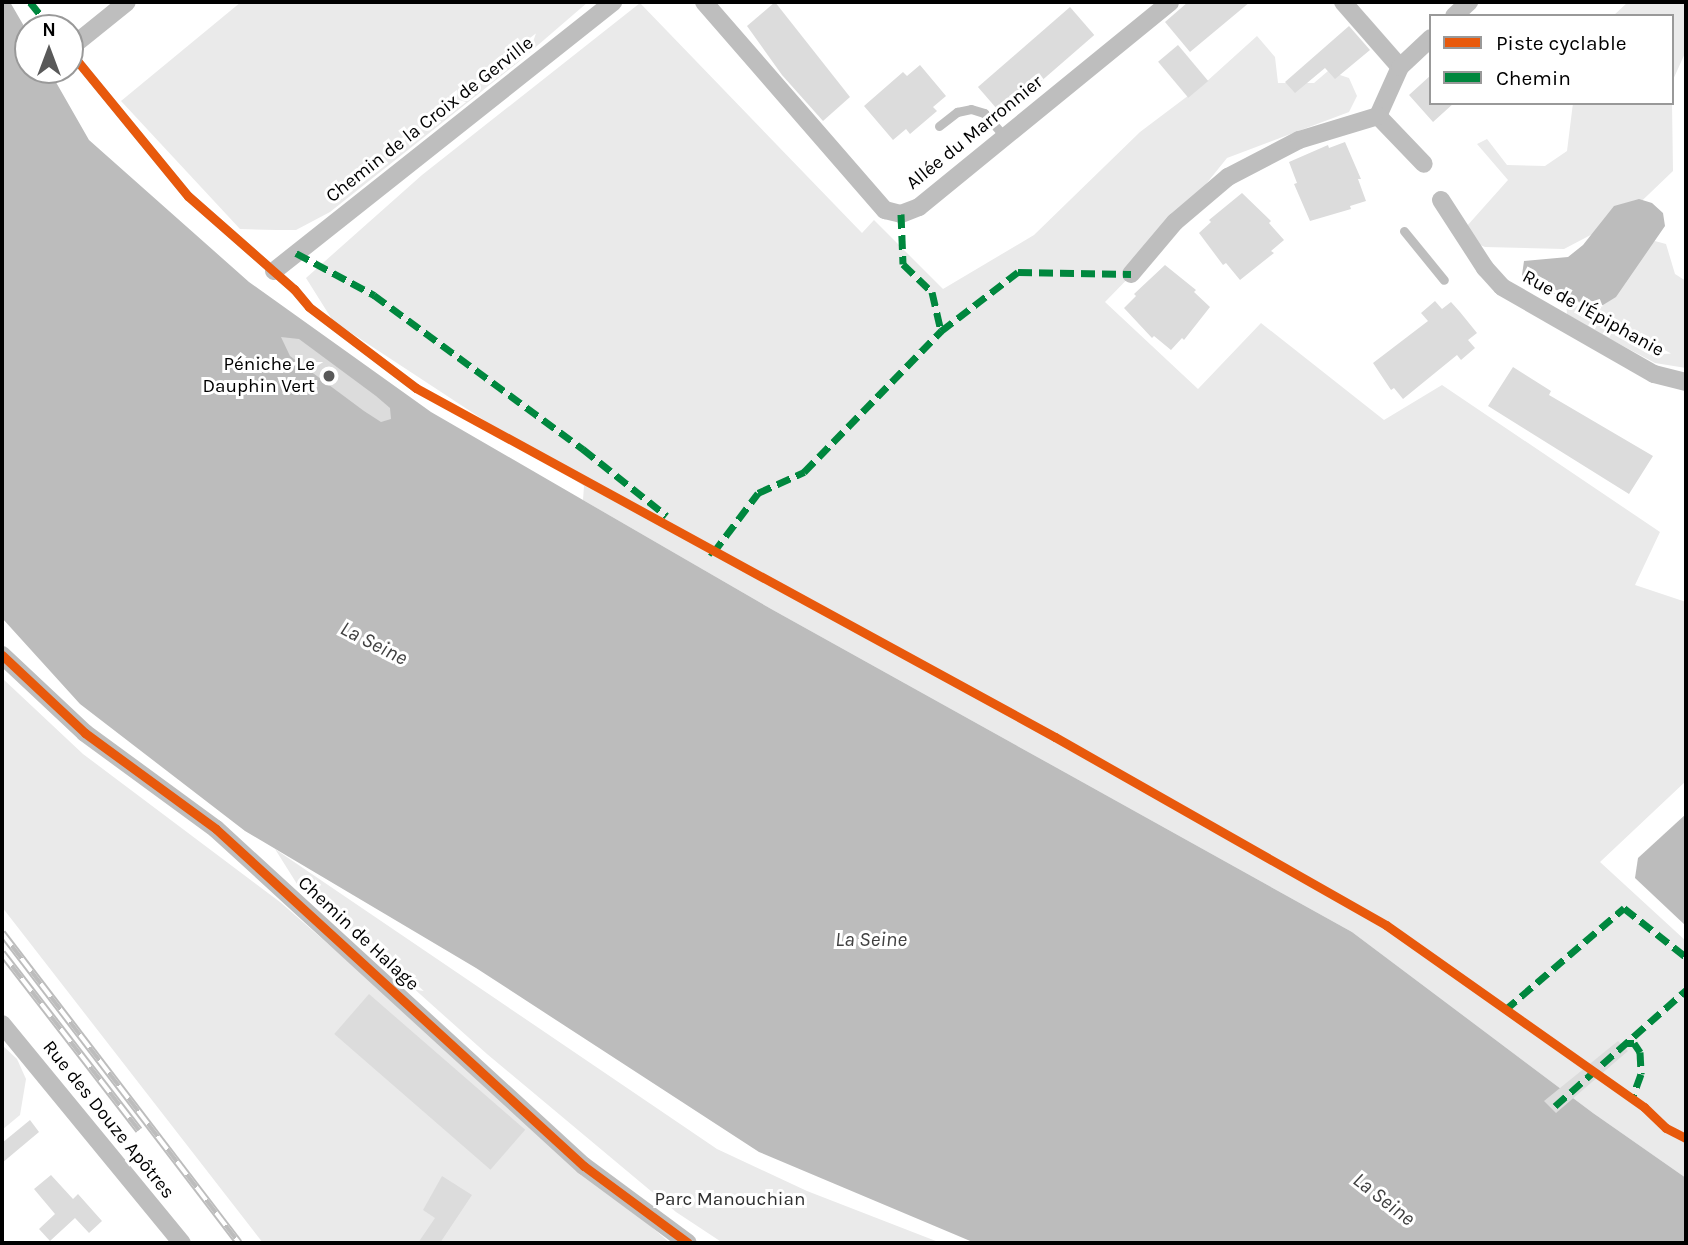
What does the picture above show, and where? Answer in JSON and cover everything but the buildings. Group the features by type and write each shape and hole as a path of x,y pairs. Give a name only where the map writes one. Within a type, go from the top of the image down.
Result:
{"street":[{"path":"84,38 127,2"},
{"name":"Chemin de la Croix de Gerville","path":"274,271 613,2"},
{"name":"Allée du Marronnier","path":"704,2 885,210 901,214 919,207 1166,3"},
{"path":"1343,2 1400,66"},
{"path":"1456,14 1469,2"},
{"path":"1131,274 1175,222 1228,177 1299,140 1378,116 1400,66 1429,39"},
{"path":"1378,116 1424,164"},
{"name":"Rue de l'Épiphanie","path":"1441,200 1485,268 1502,287 1654,374 1686,382"},
{"name":"Chemin de Halage","path":"2,655 85,733 237,847 584,1166 688,1243"},
{"name":"Rue des Douze Apôtres","path":"2,1024 182,1243"}],"lane":[{"path":"84,67 188,196 274,271 309,306 416,388"},
{"path":"939,126 957,112 971,109 984,113 1005,137"},
{"path":"1404,231 1444,280"}],"green space":[{"path":"241,2 588,2 516,64 330,212 296,230 277,230 240,229 121,101"},
{"path":"1628,2 1686,2 1686,51 1674,78 1674,14 1615,14"},
{"path":"640,3 862,233 874,220 943,289 1034,235 1140,132 1205,83 1257,36 1275,57 1278,83 1314,83 1328,71 1349,78 1357,96 1349,112 1227,158 1202,189 1182,223 1105,302 1198,389 1261,323 1384,420 1442,385 1660,532 1635,585 1686,602 1686,781 1600,862 1686,941 1686,1178 1593,1113 1352,932 773,610 583,500 584,486 333,321 306,278 422,175"},
{"path":"1573,105 1672,105 1673,171 1625,217 1564,249 1485,247 1458,236 1508,180 1477,144 1487,139 1507,165 1545,166 1567,151"},
{"path":"1636,236 1666,244 1675,274 1686,281 1686,368 1655,363 1567,316 1566,296"},
{"path":"2,678 83,754 280,902 670,1243 263,1243 2,907"},
{"name":"Parc Manouchian","path":"275,849 717,1149 807,1191 941,1243 723,1243 676,1212 487,1054 297,884"},
{"path":"2,1045 17,1059 26,1079 20,1115 2,1130"}],"water":[{"name":"La Seine","path":"2,2 10,2 17,14 14,14 14,84 57,84 89,140 249,282 431,412 773,610 1352,932 1593,1113 1686,1178 1686,1243 975,1243 759,1152 476,968 245,831 80,704 2,618"},
{"path":"1639,199 1652,203 1663,213 1665,226 1616,297 1603,305 1590,305 1531,287 1522,275 1524,261 1568,257 1583,245 1614,206"},
{"path":"1686,814 1686,926 1635,878 1638,858"}],"railway":[{"path":"2,933 239,1243"},
{"path":"2,953 139,1130"}],"marked path":[{"path":"30,2 40,14"},
{"path":"901,214 903,264 932,292 941,331"},
{"path":"296,253 374,295 583,449 667,516"},
{"path":"710,551 713,553 758,493 804,472 941,331 1018,272 1131,274"},
{"path":"1505,1010 1624,908 1686,957"},
{"path":"1555,1106 1686,990"},
{"path":"1626,1043 1634,1043 1640,1052 1641,1074 1632,1099"}],"cycle path":[{"path":"84,69 188,196 294,289 309,307 416,388 1055,737 1386,925 1644,1107 1666,1128 1686,1138"},
{"path":"2,655 85,733 216,829 584,1166 688,1243"}],"place":[{"name":"Péniche Le Dauphin Vert","path":"329,376"}]}
